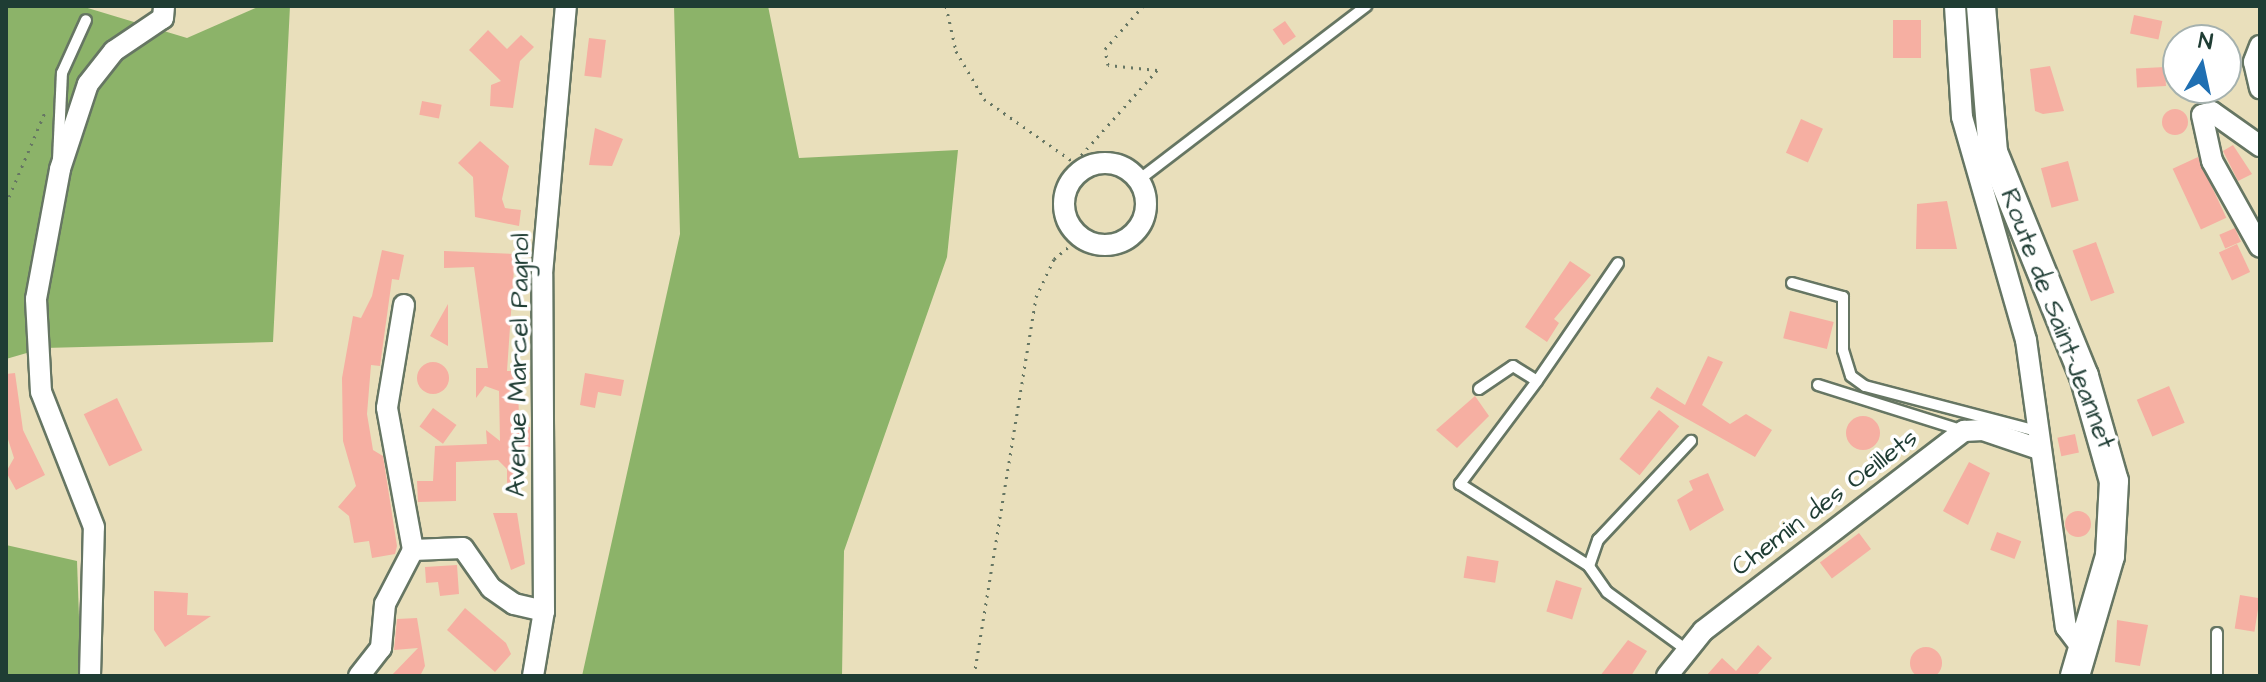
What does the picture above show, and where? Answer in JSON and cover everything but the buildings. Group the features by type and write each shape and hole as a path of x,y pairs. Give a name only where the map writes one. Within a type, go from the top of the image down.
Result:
{"main road":[{"name":"Route de Saint-Jeannet","path":"1981,6 1993,152 2084,376 2112,463 2113,537 2075,676"}],"street":[{"path":"90,676 94,527 41,392 33,337 60,169 88,84 114,51 163,18 164,6"},
{"name":"Avenue Marcel Pagnol","path":"533,676 544,611 542,274 566,6"},
{"path":"1955,6 1962,117 2016,298 2068,636 2082,648"},
{"path":"2260,46 2254,62 2260,88"},
{"path":"2260,146 2212,112 2202,115 2212,161 2260,247"},
{"path":"1111,162 1140,179 1148,208 1133,237 1106,247 1079,238 1064,216 1066,187 1079,165 1111,162"},
{"path":"359,676 381,648 385,604 413,550 387,408 404,305"},
{"path":"1964,431 1983,430 2038,440"},
{"name":"Chemin des Oeillets","path":"1667,676 1684,648 1964,431"},
{"path":"413,550 463,548 491,588 514,604 544,611"}],"lane":[{"path":"1140,179 1366,6"},
{"path":"60,169 62,73 86,20"},
{"path":"1618,263 1537,381 1460,484 1589,566 1607,592 1684,648"},
{"path":"1792,283 1843,297 1843,350 1851,376 1865,386 2038,440"},
{"path":"1479,389 1513,366 1537,381"},
{"path":"1818,385 1964,431"},
{"path":"1589,566 1598,540 1691,441"},
{"path":"2217,633 2217,676"}],"path":[{"path":"946,6 956,51 984,99 1079,165 1157,70 1108,65 1105,49 1143,6"},
{"path":"6,204 46,109 59,106"},
{"path":"974,676 1036,297 1054,259 1079,238"}],"green space":[{"path":"6,6 81,6 187,38 260,6 290,6 273,342 44,348 6,359"},
{"path":"674,6 768,6 799,158 958,150 947,257 844,551 842,676 582,676 680,234"},
{"path":"6,545 77,561 81,674 6,676"}],"water":[{"path":"1879,450 1888,459 1879,468 1870,459"}]}
